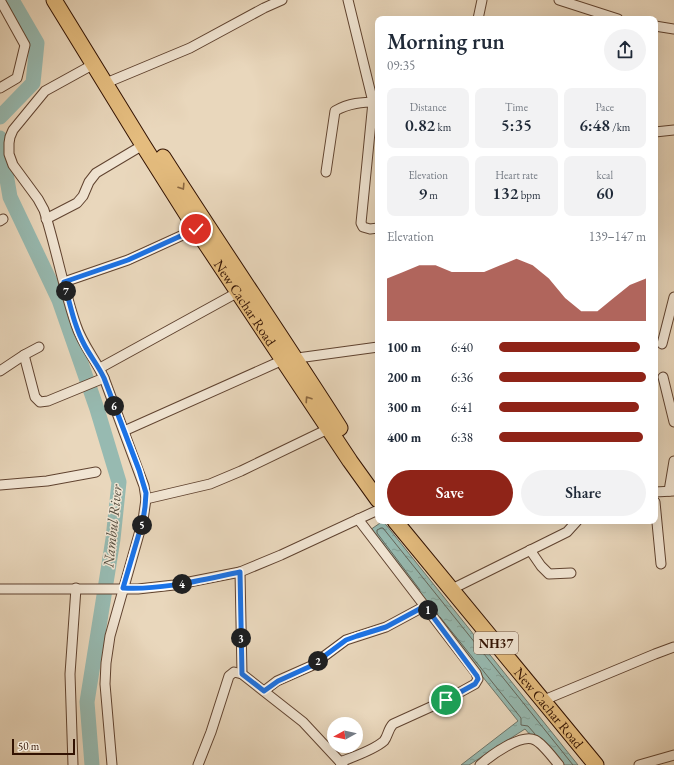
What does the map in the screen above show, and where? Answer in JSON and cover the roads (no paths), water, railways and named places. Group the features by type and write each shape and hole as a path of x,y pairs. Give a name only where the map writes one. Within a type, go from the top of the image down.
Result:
{"highway":[{"name":"New Cachar Road","path":"54,0 94,64 111,81 152,141 189,208 196,229 242,289"},
{"name":"New Cachar Road","path":"65,0 111,81 143,145 189,208 289,359 349,443 375,488"},
{"name":"New Cachar Road","path":"289,359 328,429 375,489"},
{"name":"New Cachar Road","path":"398,524 456,587"},
{"name":"New Cachar Road","path":"409,524 456,587 548,698 607,765"},
{"name":"New Cachar Road","path":"548,698 596,765"}],"street":[{"path":"0,0 25,45 17,78 0,88"},
{"path":"111,81 190,48 263,4 282,0"},
{"path":"348,0 375,102 361,220 362,225 366,228 375,228"},
{"path":"479,16 482,0"},
{"path":"559,0 609,16"},
{"path":"658,26 674,29"},
{"path":"94,64 45,91 13,130 10,136 8,149 10,159 38,199 46,219 76,325 85,346 100,368 102,379 139,470 146,493 143,520 118,589 106,663 106,684 112,765"},
{"path":"326,172 335,111 348,105 362,102 375,102"},
{"path":"658,132 674,130"},
{"path":"46,219 77,203 83,196 89,182 96,173 143,145"},
{"path":"64,282 128,260 196,229"},
{"path":"100,368 242,289"},
{"path":"662,344 674,297"},
{"path":"0,371 39,347"},
{"path":"124,432 289,359 375,347"},
{"path":"24,355 35,397 40,402 48,401 102,379"},
{"path":"663,377 674,422"},
{"path":"146,499 210,484 241,471 328,429"},
{"path":"658,492 672,491 674,461"},
{"path":"0,485 47,481 96,472"},
{"path":"0,589 138,589 165,587 240,572 375,511"},
{"path":"198,765 212,732 229,676 234,672 242,674 303,722 341,764 379,744 386,738 390,727 393,724 446,700 477,682 476,673 358,519"},
{"path":"456,587 567,532 574,524"},
{"path":"657,524 661,564"},
{"path":"530,550 541,566 549,574 571,573"},
{"path":"240,572 242,674"},
{"path":"73,765 70,674 76,588"},
{"path":"264,691 278,681 311,666 346,640 386,627 425,606"},
{"path":"548,698 674,647"},
{"path":"480,765 491,756 508,746 532,739 538,742 559,765"},
{"path":"639,765 674,755"}],"water":[{"path":"379,524 385,524 578,765 556,765 525,729 469,765 461,765 518,721 426,606 370,530"}],"waterway":[{"name":"Nambul River","path":"0,117 33,83 37,43 12,0"},
{"name":"Nambul River","path":"0,138 10,197 59,300 97,409 119,482 113,539 87,702 92,765"}]}
